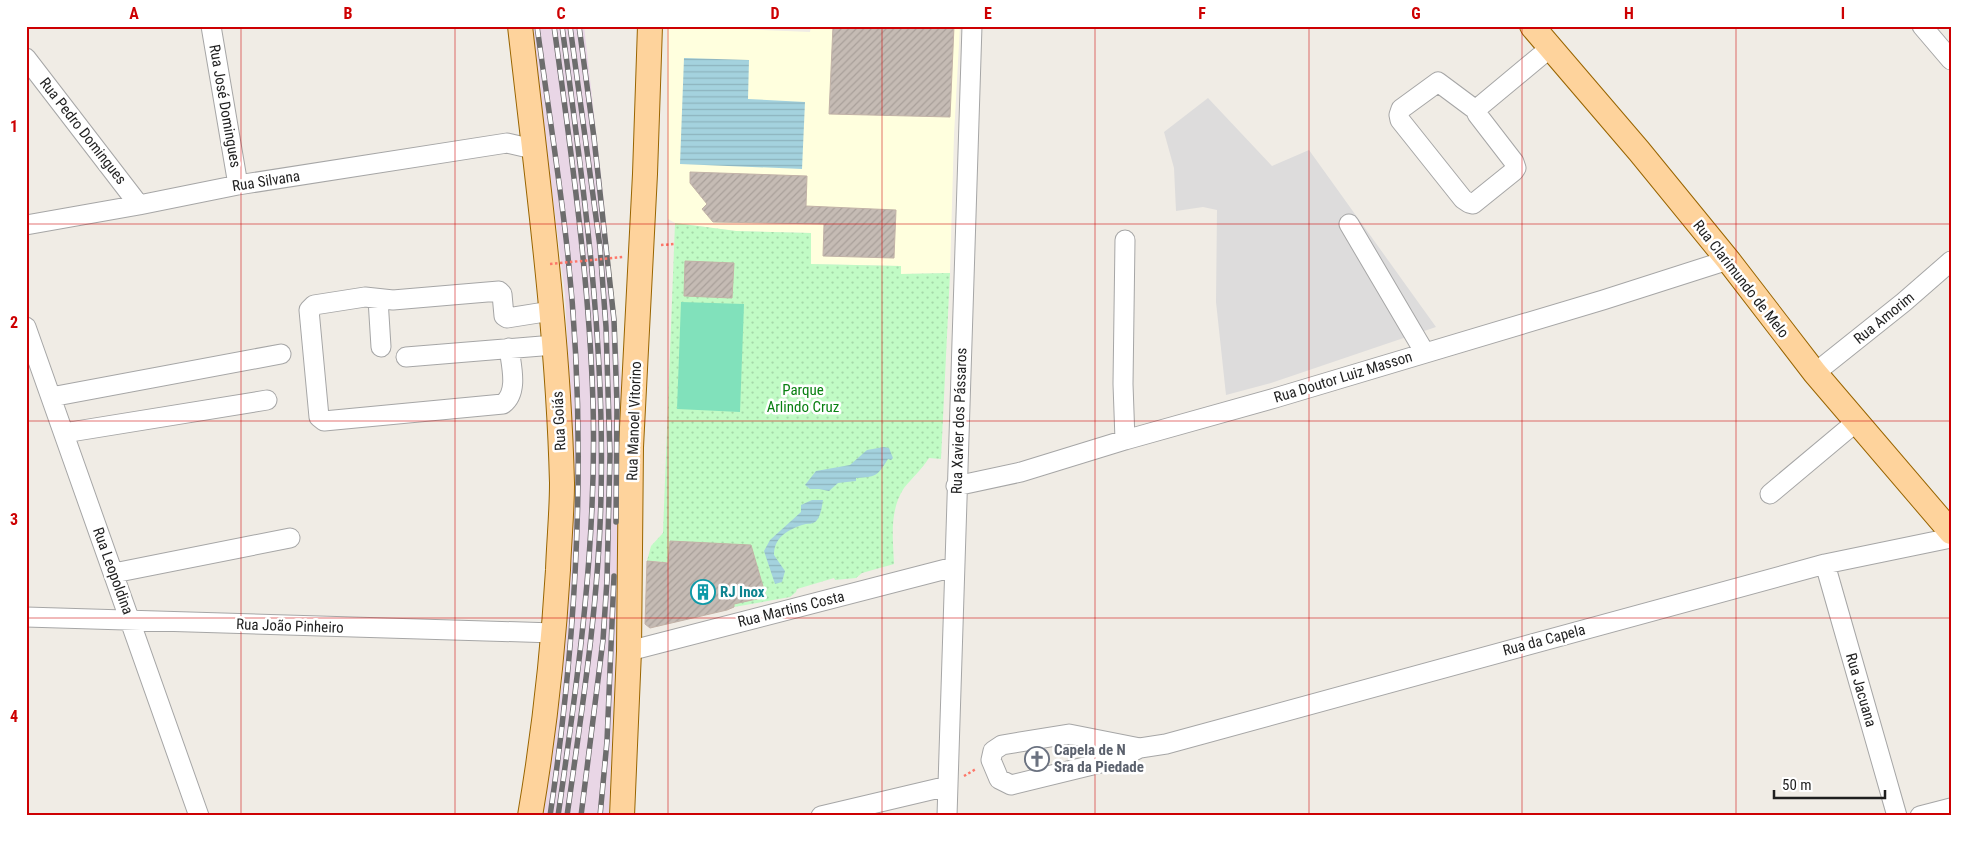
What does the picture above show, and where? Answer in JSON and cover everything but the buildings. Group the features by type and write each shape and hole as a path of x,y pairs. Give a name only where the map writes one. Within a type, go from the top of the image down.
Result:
{"main road":[{"name":"Rua Goiás","path":"520,26 543,220 554,345 562,484 554,633 530,816"},
{"name":"Rua Manoel Vitorino","path":"622,816 629,651 632,447 646,174 650,26"},
{"name":"Rua Clarimundo de Melo","path":"1532,26 1728,260 1815,373 1951,532"}],"street":[{"name":"Rua José Domingues","path":"211,26 238,185"},
{"name":"Rua Xavier dos Pássaros","path":"947,816 972,26"},
{"path":"1922,26 1951,60"},
{"path":"1477,111 1479,107 1550,48"},
{"name":"Rua Pedro Domingues","path":"26,58 140,205"},
{"path":"1438,82 1477,111 1477,114 1514,162 1516,168 1473,204 1463,199 1400,120 1399,115 1401,109 1438,82"},
{"path":"507,143 530,123"},
{"name":"Rua Silvana","path":"26,224 140,205 238,185 507,143 534,149"},
{"path":"1349,224 1425,353"},
{"path":"1125,240 1123,384 1125,440"},
{"name":"Rua Doutor Luiz Masson","path":"956,486 1021,472 1125,440 1275,398 1603,300 1728,260"},
{"name":"Rua Amorim","path":"1815,373 1904,302 1951,261"},
{"path":"509,348 513,388 509,400 503,404 324,421 319,417 309,310 314,305 365,298 393,300 499,291 502,294 504,316 507,318 551,311"},
{"path":"378,299 381,347"},
{"name":"Rua Leopoldina","path":"26,327 199,816"},
{"path":"406,357 554,345"},
{"path":"51,397 281,354"},
{"path":"64,433 267,400"},
{"path":"1770,494 1856,422"},
{"path":"114,573 290,538"},
{"name":"Rua da Capela","path":"1140,748 1069,734 1002,745 993,751 990,760 999,779 1011,785 1116,760 1140,748 1175,742 1825,564 1951,538"},
{"name":"Rua Jacuana","path":"1825,564 1897,816"},
{"name":"Rua Martins Costa","path":"629,651 954,568"},
{"name":"Rua João Pinheiro","path":"26,617 554,633"},
{"path":"821,816 846,813 948,786"},
{"path":"1920,816 1951,808"}],"path":[{"path":"550,264 623,257"},
{"path":"948,786 990,760"}],"shaded area":[{"path":"531,26 584,26 604,202 625,419 609,816 542,816 562,683 574,486 565,294"},
{"path":"667,26 810,32 811,26 960,26 954,135 950,273 901,274 900,266 811,264 811,233 736,231 675,223 668,219"},
{"path":"1208,98 1272,166 1309,150 1436,327 1271,383 1226,395 1216,302 1217,210 1203,207 1176,211 1174,168 1164,132"}],"green space":[{"name":"Parque Arlindo Cruz","path":"675,223 736,231 811,233 811,264 901,266 901,274 950,273 941,459 929,458 904,488 899,497 893,525 894,564 862,573 856,578 835,580 834,578 797,589 790,597 734,607 732,566 647,561 651,546 663,533"},
{"path":"681,302 744,304 740,412 677,409"}],"water":[{"path":"684,58 749,60 748,99 805,102 802,169 680,164"},
{"path":"889,448 893,458 891,460 888,459 876,475 856,478 856,481 838,483 829,491 810,489 805,485 816,471 850,465 867,450"},
{"path":"812,500 823,500 817,520 814,523 804,524 791,529 776,544 774,555 785,571 782,582 775,584 764,551 770,540 801,512 801,505"}],"railway":[{"path":"537,26 567,247 577,389 577,532 573,604 560,746 550,816"},
{"path":"554,26 573,167 588,308 593,403 592,507 589,559 579,662 558,816"},
{"path":"562,26 591,260 600,377 601,436 600,535 597,575 589,656 567,816"},
{"path":"570,26 600,247 606,327 610,455 607,580 603,640 581,816"},
{"path":"579,26 594,138 614,320 617,404 616,522"},
{"path":"600,816 607,741 614,576"}],"place":[{"name":"RJ Inox","path":"703,592"},
{"name":"Capela de N Sra da Piedade","path":"1037,759"}]}
